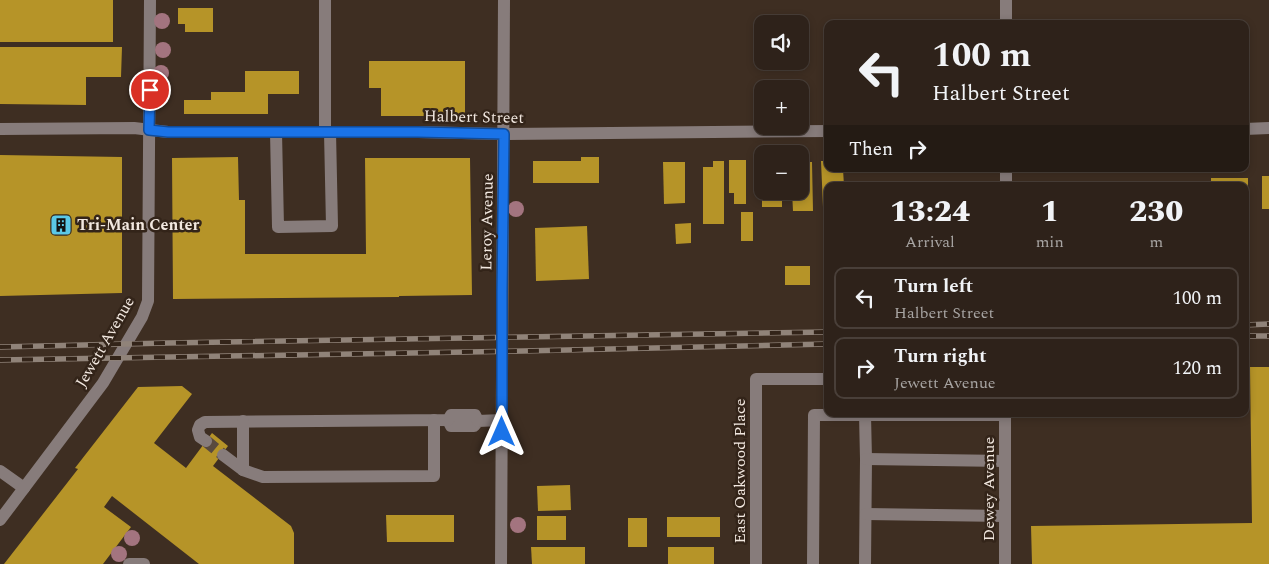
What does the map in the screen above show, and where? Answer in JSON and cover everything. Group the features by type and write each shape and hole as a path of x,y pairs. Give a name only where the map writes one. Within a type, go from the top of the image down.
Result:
{"street":[{"name":"Jewett Avenue","path":"0,520 103,383 142,317 148,301 150,0"},
{"path":"276,132 278,227 332,226 325,0"},
{"name":"Leroy Avenue","path":"501,564 504,0"},
{"path":"1006,0 1006,20"},
{"name":"Halbert Street","path":"0,129 127,128 168,132 504,134 824,131"},
{"path":"1249,128 1269,128"},
{"name":"East Oakwood Place","path":"756,564 756,379 824,379"},
{"path":"813,564 814,414 824,414"},
{"path":"865,417 865,564"},
{"name":"Dewey Avenue","path":"1005,417 1005,564"},
{"path":"223,455 243,470 263,477 434,476 434,420"},
{"path":"206,441 200,437 198,430 200,425 205,422 448,420 451,426 474,426 478,421 502,420"},
{"path":"243,422 243,470"},
{"path":"866,459 1005,461"},
{"path":"0,471 24,488"},
{"path":"866,514 1005,516"},
{"path":"129,564 144,564"}],"building":[{"path":"0,0 113,0 113,42 0,42"},
{"path":"178,8 213,8 213,32 185,32 185,24 178,24"},
{"path":"0,47 122,47 121,77 86,77 86,105 0,104"},
{"path":"369,61 465,61 465,116 381,116 381,88 369,88"},
{"path":"245,71 299,71 299,94 268,94 268,114 184,114 184,100 211,100 211,92 245,92"},
{"name":"Tri-Main Center","path":"0,155 122,157 122,293 0,296"},
{"path":"238,157 239,200 245,200 245,254 366,254 365,158 470,158 472,295 173,299 172,158"},
{"path":"581,157 599,157 599,183 533,183 533,161 581,161"},
{"path":"729,160 746,160 746,204 734,204 734,193 729,193"},
{"path":"713,161 724,161 724,224 703,224 703,167 713,167"},
{"path":"821,161 824,161 824,172 843,172 844,182 824,182 823,207"},
{"path":"663,162 685,162 685,203 664,204"},
{"path":"809,162 812,162 813,211 793,211 792,200 809,200"},
{"path":"1262,176 1269,176 1269,209 1262,209"},
{"path":"1211,178 1248,178 1248,182 1211,182"},
{"path":"762,200 782,200 782,207 762,207"},
{"path":"741,212 753,212 753,241 741,241"},
{"path":"691,223 691,243 676,244 675,224"},
{"path":"587,226 589,279 536,281 535,228"},
{"path":"785,266 810,266 810,285 785,285"},
{"path":"1250,367 1269,367 1269,564 1032,564 1031,526 1252,523"},
{"path":"182,386 192,394 154,443 186,468 212,433 228,446 213,466 291,526 294,533 294,564 199,564 112,496 104,507 131,527 103,564 4,564 78,469 75,468 138,387"},
{"path":"570,485 571,510 538,511 537,486"},
{"path":"386,515 454,515 454,542 387,542"},
{"path":"537,516 566,516 566,540 537,540"},
{"path":"667,517 720,517 720,537 667,537"},
{"path":"628,518 647,518 647,547 628,547"},
{"path":"531,547 585,547 585,564 532,564"},
{"path":"668,547 714,547 714,564 668,564"}],"tunnel":[{"path":"206,441 223,455"}],"railway":[{"path":"1249,325 1269,324"},
{"path":"0,347 824,332"},
{"path":"1249,336 1269,336"},
{"path":"0,360 824,344"}],"place":[{"name":"Tri-Main Center","path":"61,225"}],"route":[{"path":"150,90 149,130 168,132 504,134 502,432"}]}
